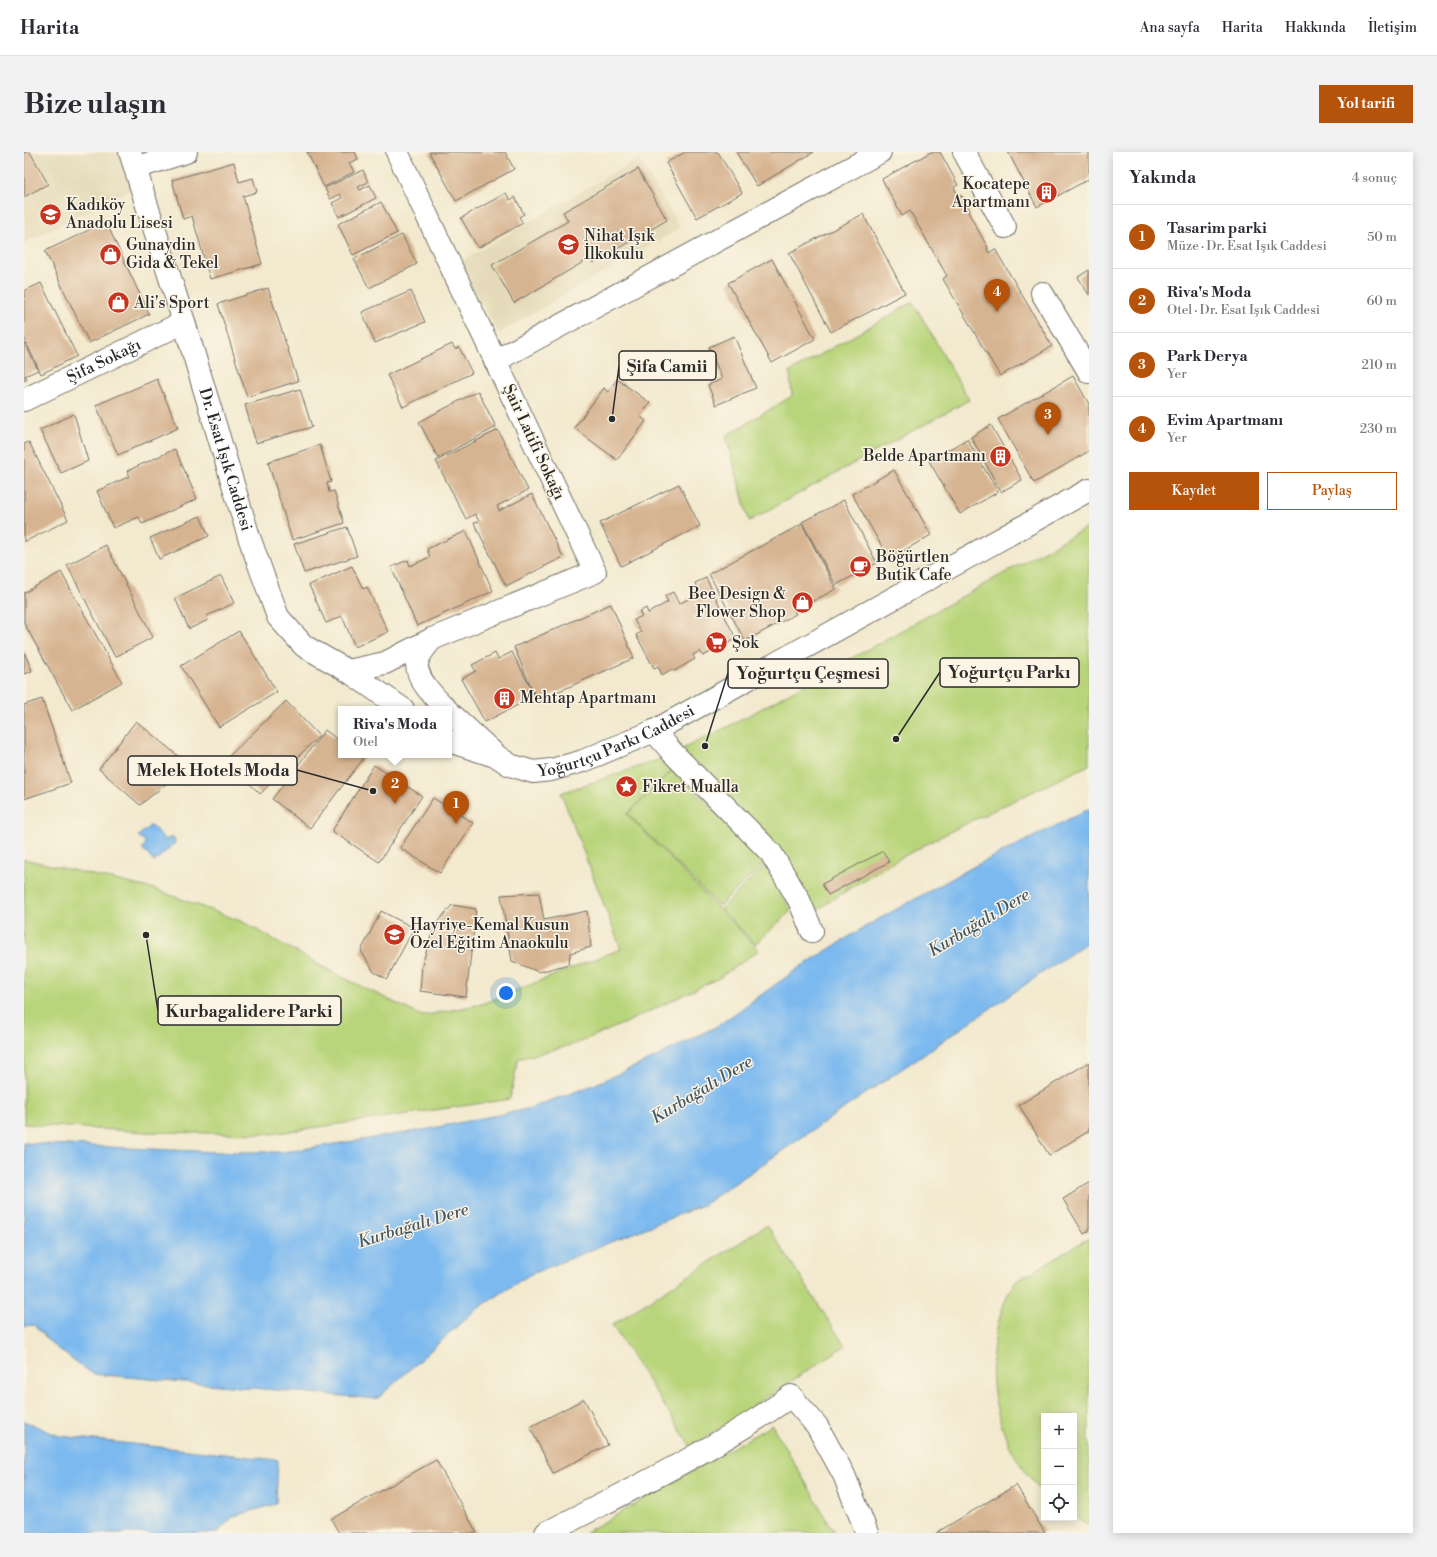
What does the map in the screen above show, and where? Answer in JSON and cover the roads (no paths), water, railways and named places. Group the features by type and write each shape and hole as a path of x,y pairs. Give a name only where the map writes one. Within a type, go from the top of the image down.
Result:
{"street":[{"path":"132,160 186,152"},
{"name":"Şair Latifi Sokağı","path":"348,671 385,662 432,639 595,572 397,152"},
{"path":"495,361 880,152"},
{"path":"964,152 1005,227"},
{"name":"Dr. Esat Işık Caddesi","path":"132,160 184,322 249,537 278,617 304,646 348,671 399,706"},
{"path":"1042,293 1089,372"},
{"name":"Şifa Sokağı","path":"24,400 184,322"},
{"name":"Yoğurtçu Parkı Caddesi","path":"498,757 510,765 532,772 551,770 584,761 654,731 1089,490"},
{"path":"432,639 417,660 417,669 421,679 429,691 443,706"},
{"path":"452,715 498,757"},
{"path":"654,731 672,752 771,853 799,900 812,931"},
{"path":"452,742 498,757"},
{"path":"546,1533 684,1463 775,1408 791,1396 817,1426 844,1475 867,1533"}],"water":[{"name":"Kurbağalı Dere","path":"1089,809 1089,941 703,1205 529,1275 474,1311 377,1399 93,1374 55,1347 34,1325 24,1326 24,1143 216,1152 284,1152 423,1130 527,1109 591,1086 654,1058 719,1025 800,967 868,925 971,868"},
{"path":"151,825 166,840 173,838 175,841 174,844 154,862 142,848 145,845 145,841 138,836"},
{"path":"24,1421 59,1436 278,1460 276,1504 234,1516 217,1533 24,1533"}],"place":[{"name":"Kocatepe Apartmanı","path":"1046,193"},
{"name":"Kadıköy Anadolu Lisesi","path":"50,214"},
{"name":"Nihat Işık İlkokulu","path":"569,245"},
{"name":"Gunaydin Gida & Tekel","path":"111,254"},
{"name":"Ali's Sport","path":"118,303"},
{"name":"Evim Apartmanı","path":"997,312"},
{"name":"Şifa Camii","path":"612,419"},
{"name":"Park Derya","path":"1048,435"},
{"name":"Belde Apartmanı","path":"1001,456"},
{"name":"Böğürtlen Butik Cafe","path":"861,566"},
{"name":"Bee Design & Flower Shop","path":"802,603"},
{"name":"Şok","path":"717,643"},
{"name":"Mehtap Apartmanı","path":"504,698"},
{"name":"Yoğurtçu Parkı","path":"896,739"},
{"name":"Yoğurtçu Çeşmesi","path":"705,746"},
{"name":"Fikret Mualla","path":"627,787"},
{"name":"Melek Hotels Moda","path":"373,791"},
{"name":"Riva's Moda","path":"395,804"},
{"name":"Tasarim parki","path":"456,824"},
{"name":"Hayriye-Kemal Kusun Özel Eğitim Anaokulu","path":"394,934"},
{"name":"Kurbagalidere Parki","path":"146,935"}]}
